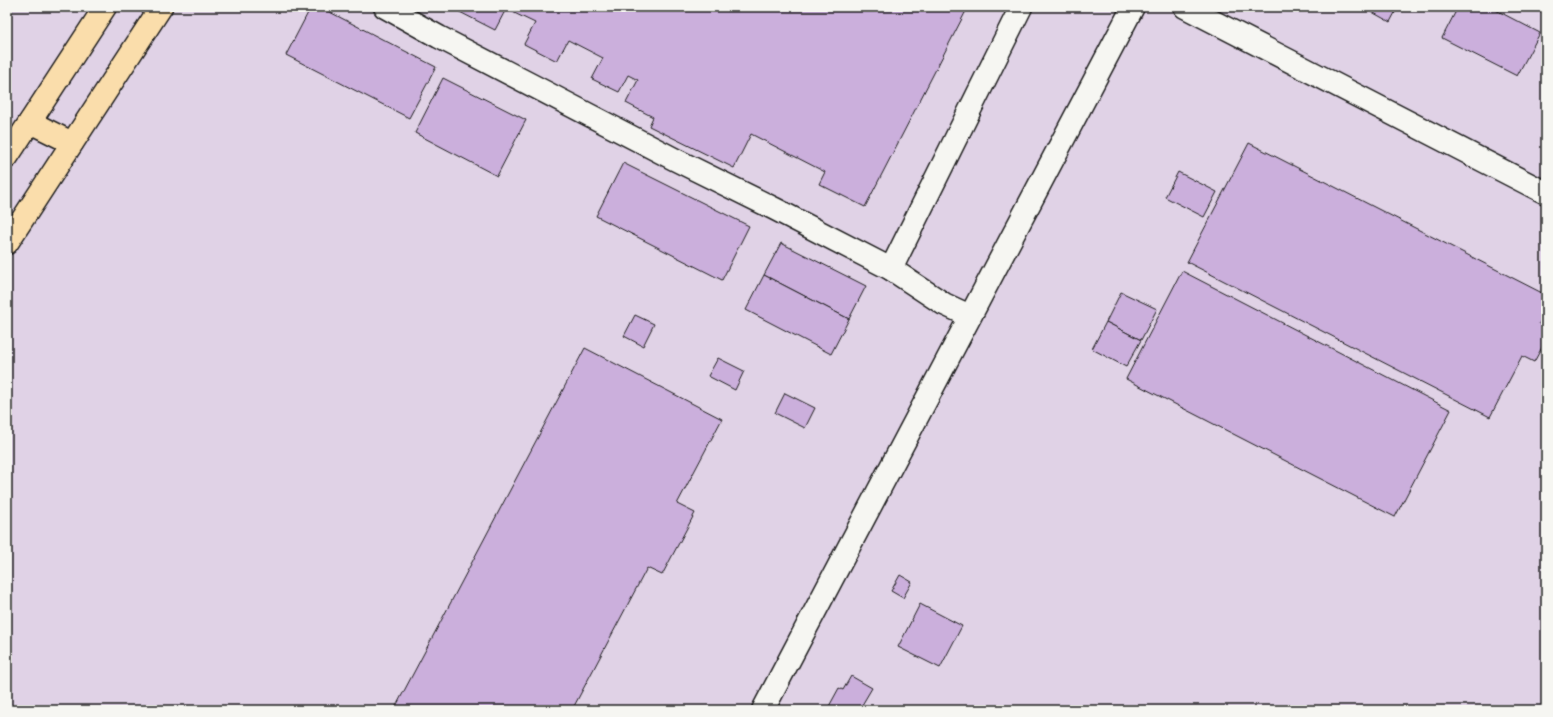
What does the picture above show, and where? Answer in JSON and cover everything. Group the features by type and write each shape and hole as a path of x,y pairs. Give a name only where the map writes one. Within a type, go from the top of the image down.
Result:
{"main road":[{"path":"7,157 105,7"},
{"path":"7,243 161,7"},
{"path":"30,122 72,143"}],"street":[{"path":"385,7 439,37 591,116 891,269 944,304 970,316"},
{"path":"891,269 1021,7"},
{"path":"763,710 1133,7"},
{"path":"1186,7 1546,193"}],"shaded area":[{"path":"7,7 1546,7 1546,710 7,710"}],"building":[{"path":"311,7 320,7 436,67 409,118 286,55"},
{"path":"450,7 968,7 865,207 819,184 825,172 751,134 734,168 649,126 653,117 626,103 638,80 628,75 619,92 592,79 603,58 568,40 557,61 524,44 535,23 506,9 495,30"},
{"path":"1363,7 1398,7 1390,22"},
{"path":"1458,7 1490,7 1540,33 1517,76 1442,38"},
{"path":"443,78 526,120 497,176 415,133"},
{"path":"1249,143 1546,295 1546,310 1539,324 1546,327 1546,340 1534,362 1522,356 1490,417 1187,262"},
{"path":"623,163 749,226 722,280 596,216"},
{"path":"1178,172 1217,192 1204,217 1165,197"},
{"path":"781,243 866,286 849,319 764,275"},
{"path":"1182,271 1451,410 1395,517 1126,379"},
{"path":"764,275 849,319 831,354 746,310"},
{"path":"1121,292 1157,309 1141,340 1106,322"},
{"path":"635,315 654,324 643,346 624,336"},
{"path":"1106,322 1141,340 1126,367 1092,349"},
{"path":"585,348 722,419 677,504 695,513 662,575 647,568 572,710 394,710"},
{"path":"718,358 744,371 735,390 708,376"},
{"path":"785,393 815,408 805,428 775,413"},
{"path":"900,575 912,582 903,598 891,591"},
{"path":"920,604 962,626 940,668 898,647"},
{"path":"851,676 872,688 859,710 827,710 839,688 843,690"}]}
